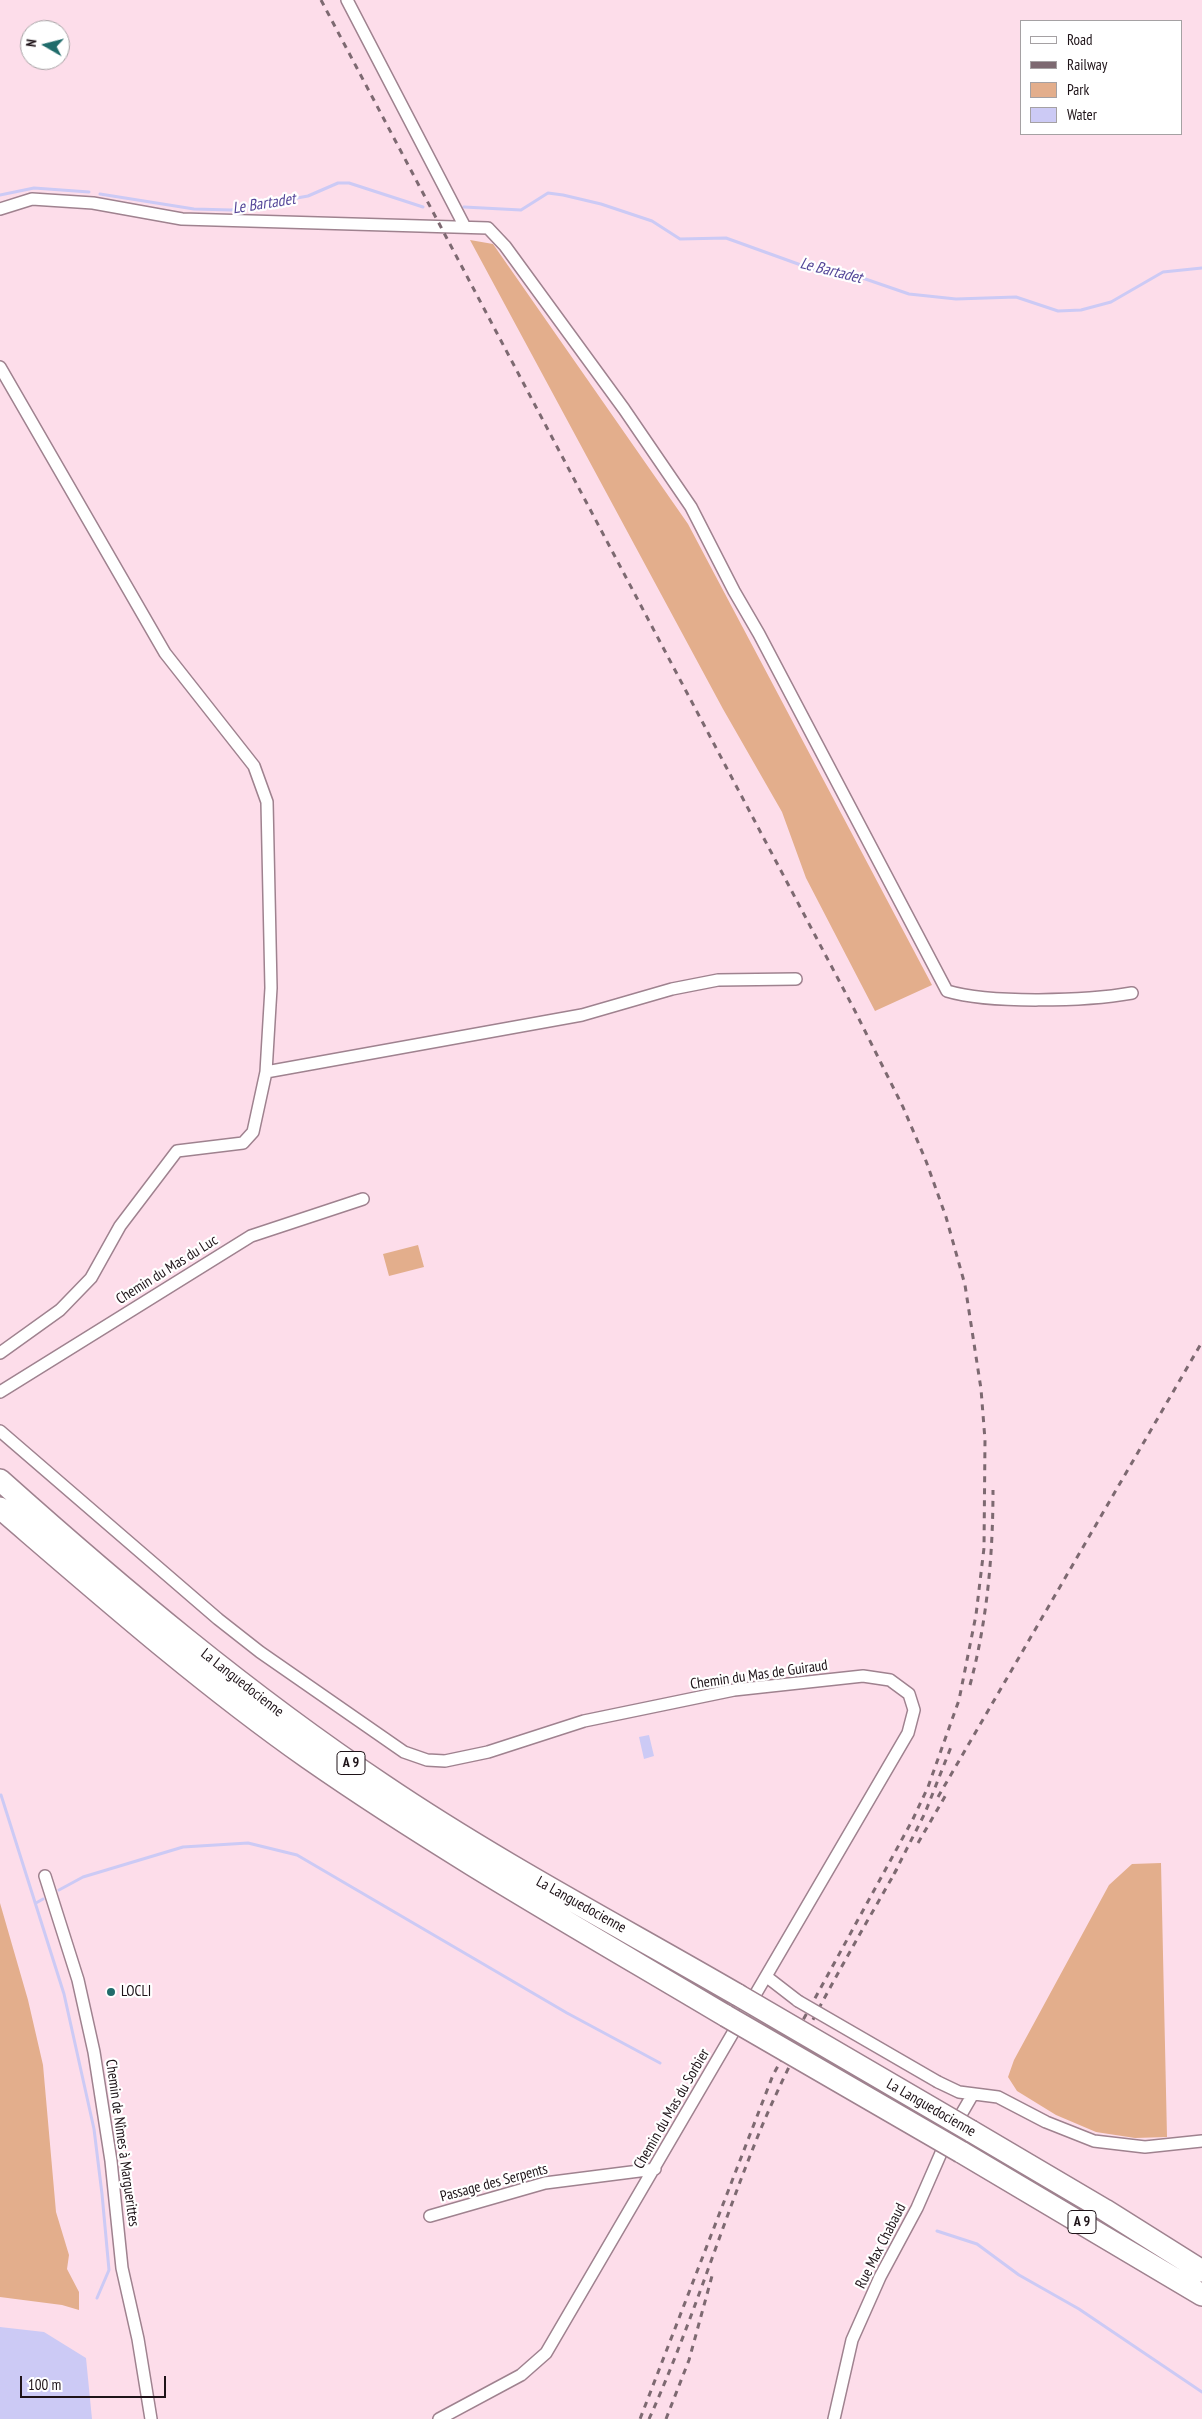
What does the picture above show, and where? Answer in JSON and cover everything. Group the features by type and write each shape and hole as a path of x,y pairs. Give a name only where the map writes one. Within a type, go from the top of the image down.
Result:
{"highway":[{"name":"La Languedocienne","path":"0,1480 170,1626 324,1745 492,1855 738,1995 1105,2210 1202,2271"},
{"name":"La Languedocienne","path":"0,1508 196,1673 309,1758 481,1871 1202,2295"}],"street":[{"path":"347,0 465,227"},
{"path":"0,209 32,199 93,204 182,219 488,228 505,246 624,409 691,507 947,991 965,996 996,998 1059,998 1132,993"},
{"path":"0,367 165,653 254,766 267,802 271,988 266,1072 253,1132 243,1143 177,1151 120,1226 91,1278 60,1310 0,1353"},
{"path":"266,1072 582,1015 672,989 718,980 796,979"},
{"name":"Chemin du Mas du Luc","path":"0,1392 251,1236 362,1199"},
{"name":"Chemin du Mas de Guiraud","path":"0,1431 218,1619 404,1752 427,1760 445,1761 488,1752 584,1721 734,1690 864,1676 890,1680 909,1694 914,1710 908,1732 767,1977"},
{"name":"Chemin de Nîmes à Marguerittes","path":"45,1876 78,1980 94,2052 111,2160 122,2268 151,2419"},
{"path":"767,1977 798,2002 938,2082 959,2092 998,2097 1046,2122 1094,2141 1145,2147 1202,2141"},
{"name":"Chemin du Mas du Sorbier","path":"439,2419 521,2375 546,2353 767,1977"},
{"name":"Rue Max Chabaud","path":"834,2419 852,2340 880,2277 917,2208 948,2137 974,2094"},
{"name":"Passage des Serpents","path":"430,2216 545,2183 655,2169"}],"green space":[{"path":"470,240 493,244 688,524 932,985 875,1011 806,878 782,812 723,709"},
{"path":"418,1245 424,1267 389,1276 383,1254"},
{"path":"1161,1863 1167,2137 1135,2138 1096,2132 1056,2115 1017,2091 1008,2077 1014,2060 1109,1885 1132,1864"},
{"path":"0,1903 28,2000 43,2065 56,2212 69,2255 67,2269 79,2292 79,2310 62,2305 0,2297"}],"water":[{"path":"649,1735 654,1756 644,1759 639,1737"},
{"path":"0,2327 44,2332 86,2358 92,2419 0,2419"}],"waterway":[{"name":"Le Bartadet","path":"100,194 194,209 231,210 308,196 338,183 349,183 423,207"},
{"name":"Le Bartadet","path":"0,195 34,188 89,192"},
{"name":"Le Bartadet","path":"464,207 521,210 548,193 563,195 601,204 652,221 680,239 726,238 812,269 845,272 909,294 956,299 1016,297 1058,311 1081,310 1111,302 1163,272 1202,268"},
{"path":"1,1795 64,1994 94,2129 109,2270 97,2298"},
{"path":"59,1890 83,1877 183,1847 248,1843 297,1855 567,2013 660,2063"},
{"path":"36,1903 43,1899"},
{"path":"937,2231 977,2244 1019,2275 1079,2309 1202,2392"}],"railway":[{"path":"321,0 854,1009 903,1107 926,1161 946,1217 965,1285 981,1389 985,1440 984,1548 976,1615 959,1700 928,1787 912,1821 773,2075 640,2419"},
{"path":"938,1797 1202,1342"},
{"path":"970,1685 981,1637 988,1588 993,1490"},
{"path":"894,1874 925,1813 951,1747"},
{"path":"918,1843 947,1793"},
{"path":"649,2419 679,2347 762,2126 792,2060 897,1869"},
{"path":"666,2419 689,2360 712,2276"}],"place":[{"name":"LOCLI","path":"111,1992"}]}
